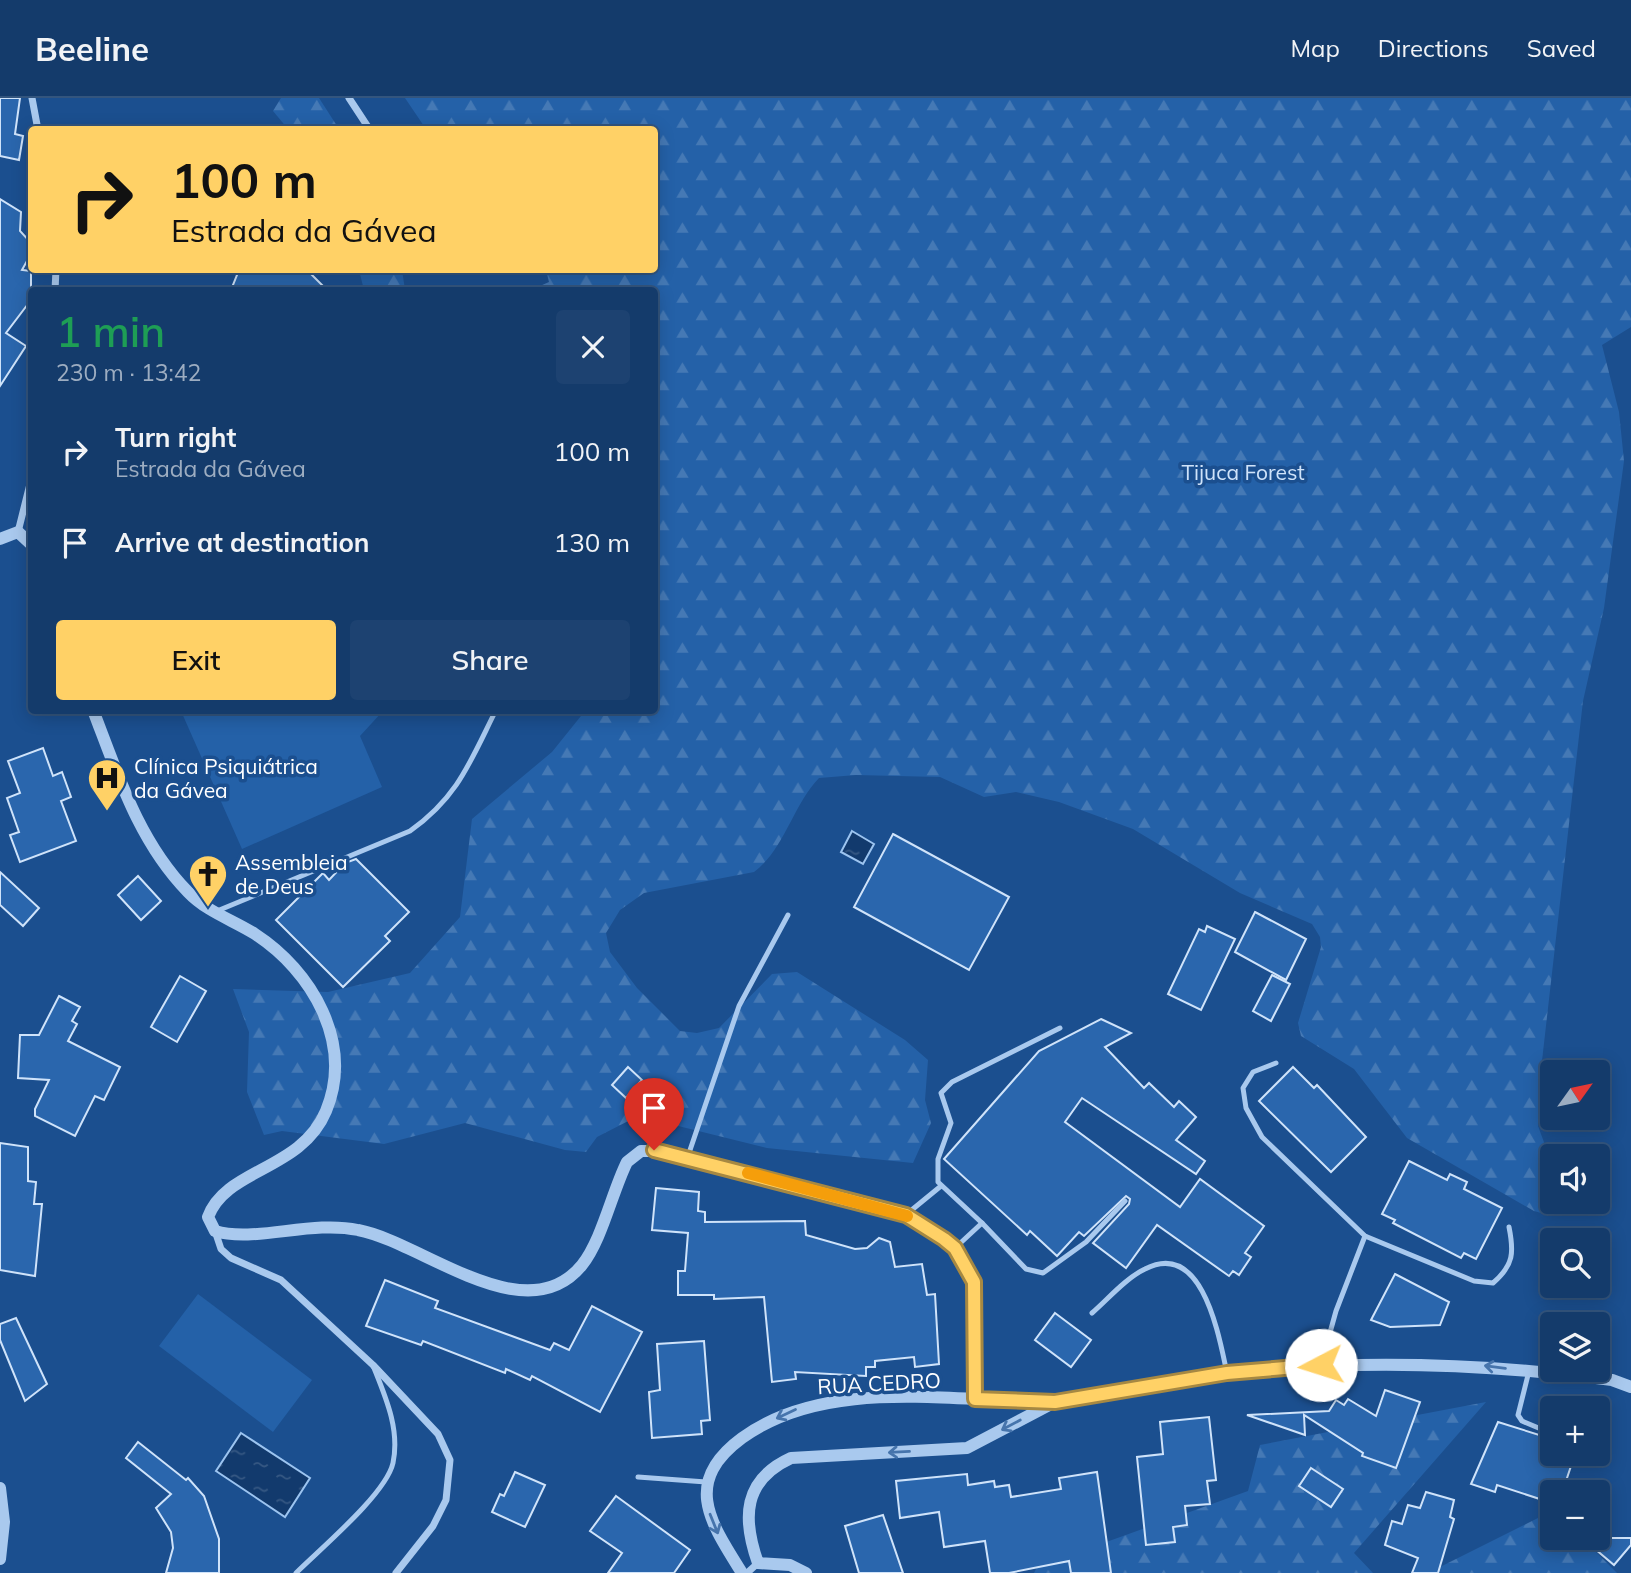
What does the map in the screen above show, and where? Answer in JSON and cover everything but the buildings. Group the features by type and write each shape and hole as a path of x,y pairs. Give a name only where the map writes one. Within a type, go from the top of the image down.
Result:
{"street":[{"path":"32,98 37,126"},
{"path":"349,98 367,126"},
{"path":"18,532 28,492"},
{"path":"0,539 18,532"},
{"path":"18,532 28,541"},
{"path":"95,714 143,834 188,893 214,913 254,933 296,970 319,1001 333,1035 333,1071 327,1109 314,1135 282,1161 220,1196 208,1217 221,1249 230,1258 281,1280 373,1365 438,1434 450,1460 446,1500 433,1526 396,1573"},
{"path":"215,1231 236,1235 336,1225 396,1241 429,1260 509,1289 548,1290 565,1282 584,1263 627,1162 641,1151 665,1151 688,1156 906,1215 955,1248 974,1282 975,1399"},
{"path":"758,1563 749,1538 746,1512 760,1479 772,1467 791,1458 967,1448 1055,1402 1227,1373 1321,1365 1483,1365 1612,1380 1631,1387"},
{"name":"RUA CEDRO","path":"706,1482 717,1462 733,1445 755,1429 797,1409 831,1402 975,1399 1055,1402"},
{"path":"706,1482 705,1500 713,1527 745,1573 758,1563 790,1565 806,1573"},
{"path":"0,1488 4,1522 0,1559"}],"lane":[{"path":"214,913 410,831 432,816 457,789 494,714"},
{"path":"688,1156 739,1006 788,915"},
{"path":"1060,1028 944,1088 942,1102 951,1123 938,1159 936,1174 941,1186 982,1223 1026,1269 1043,1273 1086,1242 1125,1201"},
{"path":"1276,1063 1253,1072 1243,1088 1246,1108 1262,1137 1365,1236 1474,1281 1493,1283 1507,1270 1514,1252 1509,1227"},
{"path":"906,1215 941,1186"},
{"path":"955,1248 982,1223"},
{"path":"1321,1365 1336,1311 1365,1236"},
{"path":"1092,1313 1144,1269 1163,1263 1184,1269 1204,1289 1227,1373"},
{"path":"296,1573 380,1489 392,1464 394,1437 389,1406 373,1365"},
{"path":"1529,1371 1518,1415 1522,1421 1540,1429"},
{"path":"638,1477 706,1482"}],"green space":[{"path":"281,98 319,98 337,126 286,126 273,111"},
{"name":"Tijuca Forest","path":"405,98 1631,98 1631,327 1602,345 1619,412 1624,461 1604,608 1583,701 1540,1060 1538,1126 1545,1144 1540,1144 1540,1213 1407,1138 1354,1069 1301,1036 1298,1023 1321,947 1320,937 1312,924 1240,893 1133,829 1059,802 1016,792 984,797 940,777 856,775 819,778 802,801 773,852 754,872 644,893 620,910 606,933 610,952 637,988 680,1031 697,1033 719,1028 772,974 797,972 905,1040 928,1060 925,1100 931,1123 913,1163 767,1148 638,1116 597,1137 586,1152 565,1150 465,1123 384,1144 282,1131 264,1135 247,1092 249,1032 233,989 328,992 410,973 460,917 472,819 552,752 583,714 658,714 658,287 538,287 549,282 547,273 658,273 658,126 424,126"},
{"path":"360,273 402,273 405,287 363,287"},
{"path":"182,714 380,714 360,736 382,787 242,849"},
{"path":"198,1294 312,1380 273,1432 159,1346"},
{"path":"1486,1402 1354,1553 1373,1573 1034,1573 1037,1567 1248,1491 1260,1445"},
{"path":"1540,1517 1540,1550 1594,1550 1617,1573 1428,1573"}],"water":[{"path":"852,831 874,844 863,864 841,852"},
{"path":"241,1433 310,1478 285,1517 216,1471"}],"slow traffic":[{"path":"748,1173 907,1216"}],"place":[{"name":"Clínica Psiquiátrica da Gávea","path":"107,812"},
{"name":"Assembleia de Deus","path":"208,908"}],"route":[{"path":"654,1150 688,1156 906,1215 944,1239 955,1248 974,1282 975,1399 1055,1402 1227,1373 1321,1365"}]}
